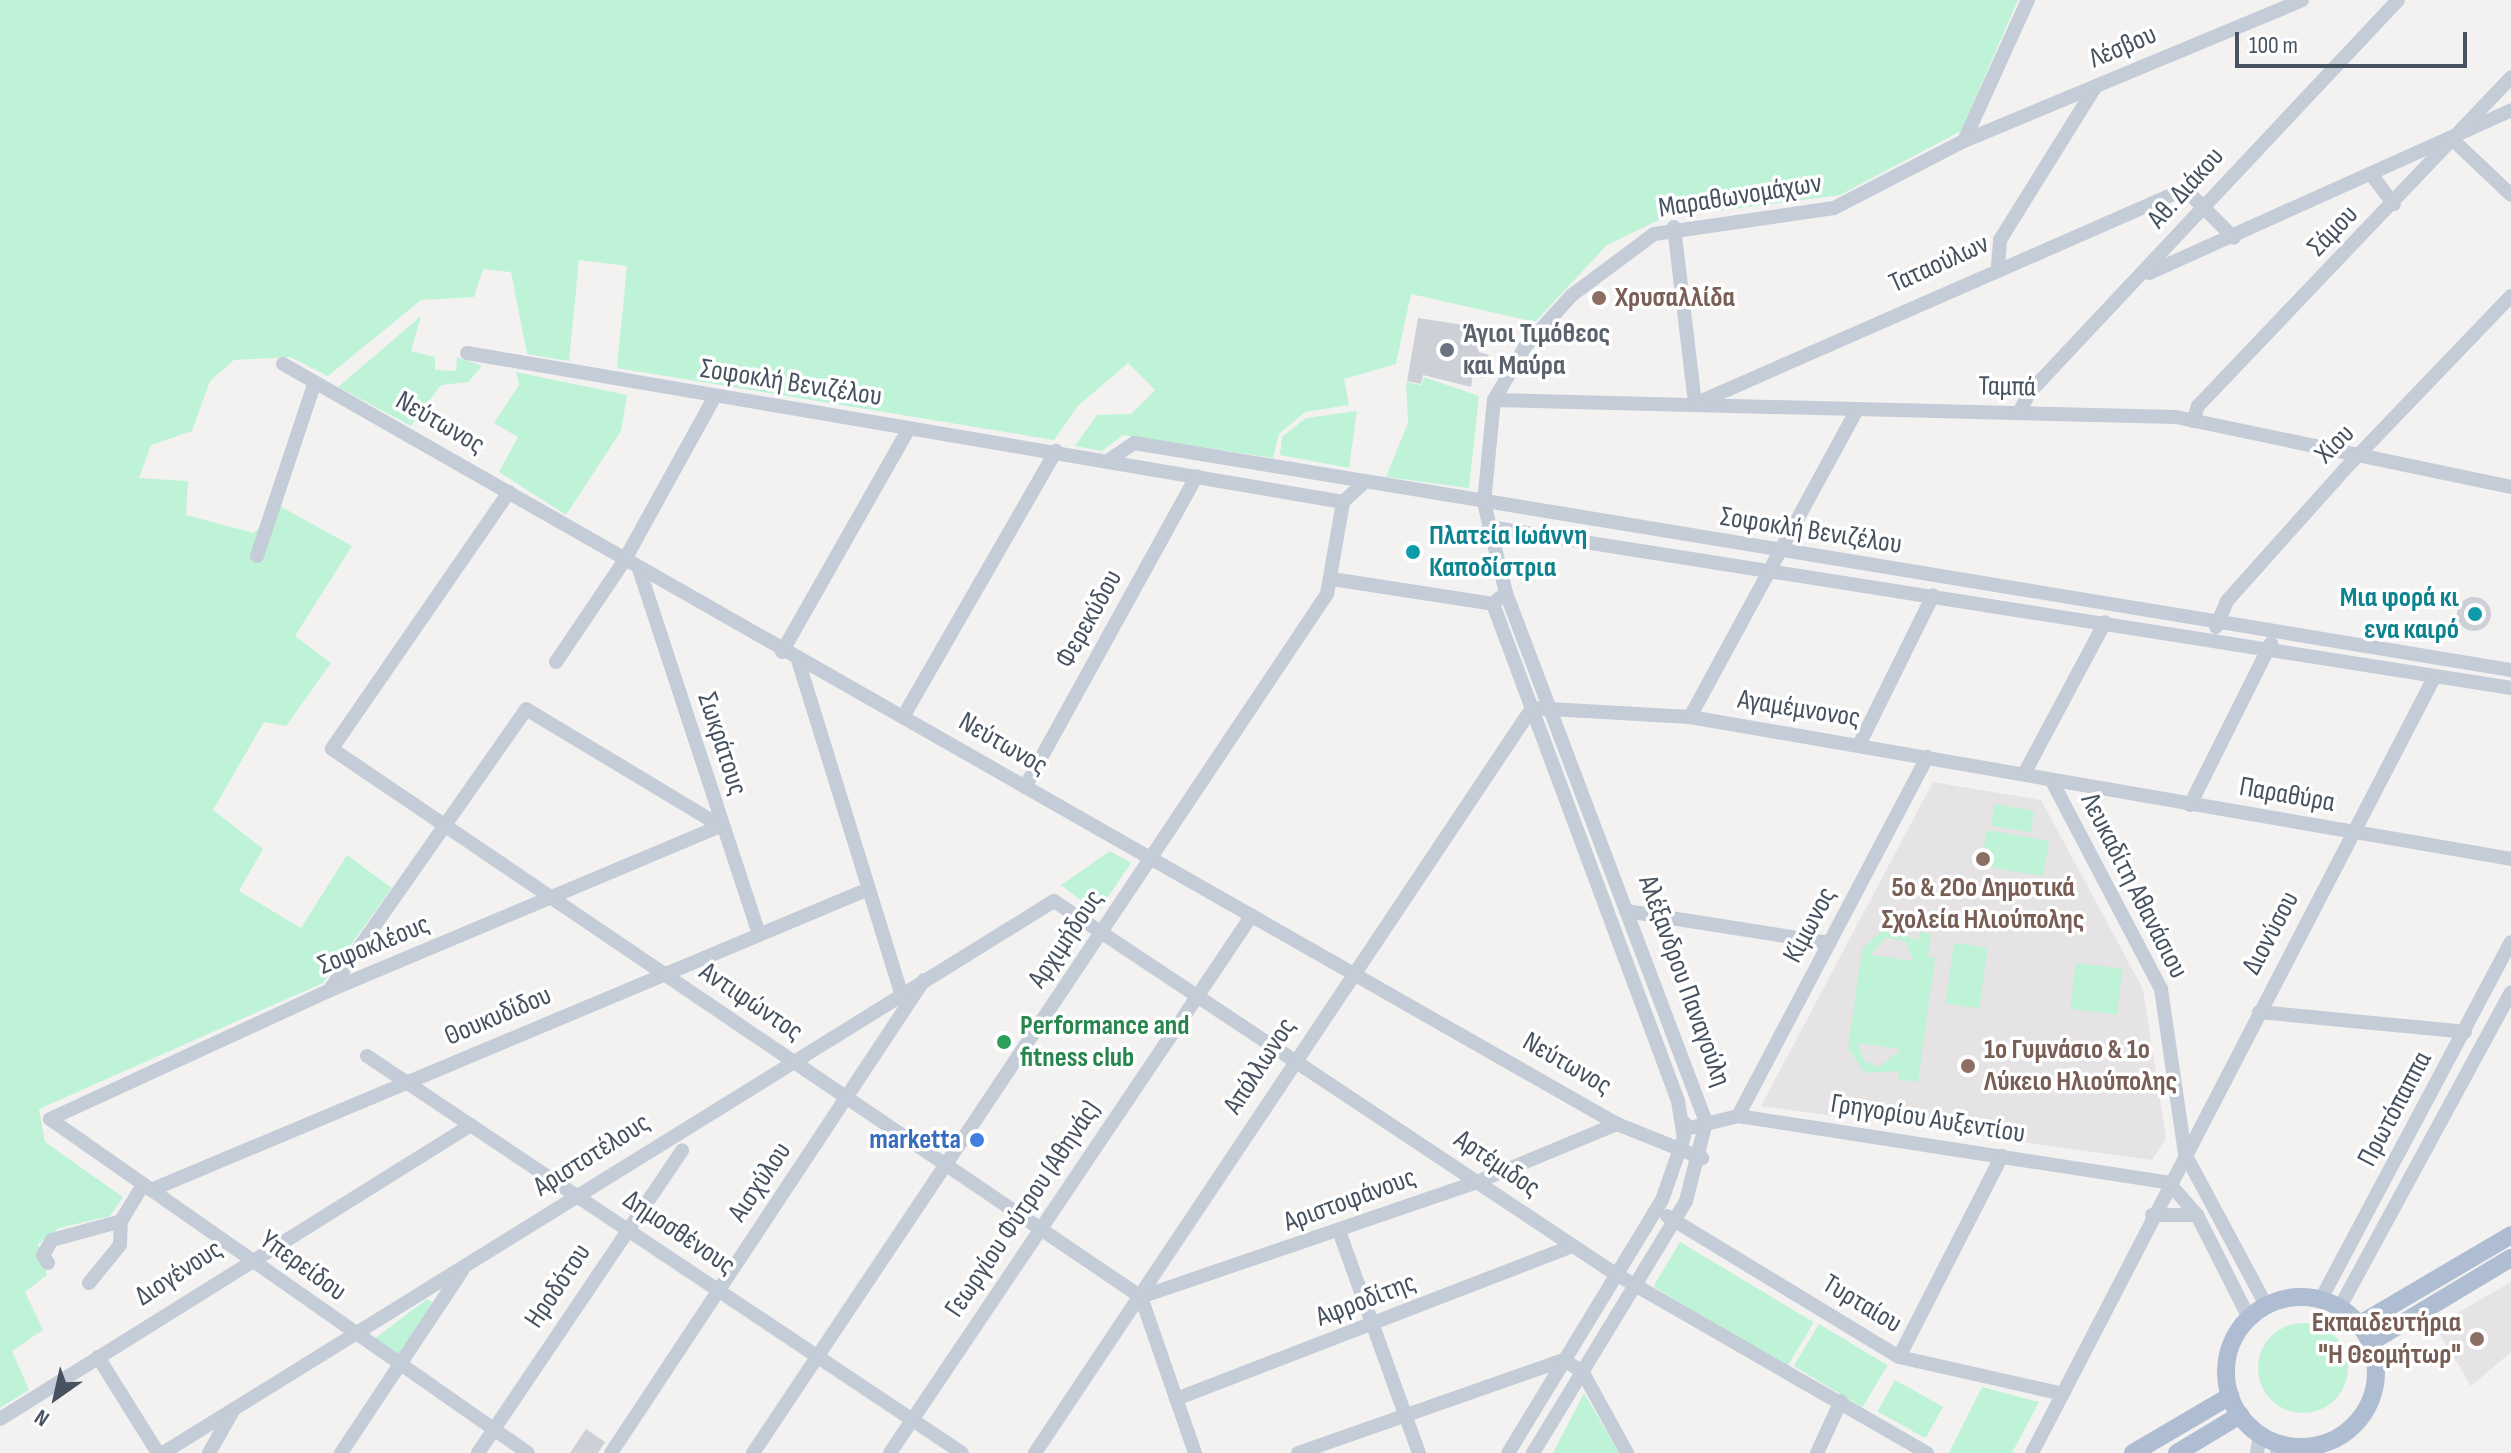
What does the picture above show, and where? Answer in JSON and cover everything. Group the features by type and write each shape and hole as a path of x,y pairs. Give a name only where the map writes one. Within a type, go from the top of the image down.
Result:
{"main road":[{"path":"2360,1324 2509,1239"},
{"path":"2371,1342 2511,1258"},
{"path":"2321,1299 2340,1307 2360,1324 2371,1342 2376,1384 2357,1422 2321,1444 2278,1448 2240,1415 2230,1396 2228,1354 2249,1318 2266,1305 2321,1299"},
{"path":"2133,1453 2230,1396"},
{"path":"2177,1453 2240,1415"}],"street":[{"path":"1964,141 2028,0"},
{"name":"Λέσβου","path":"1964,141 2302,0"},
{"name":"Αθ. Διάκου","path":"2019,413 2029,393 2145,275 2205,203 2398,0"},
{"name":"Σάμου","path":"2193,421 2198,406 2394,204 2511,77"},
{"path":"1998,265 2000,240 2096,86"},
{"path":"2145,275 2234,238 2511,110"},
{"path":"2452,139 2511,195"},
{"name":"Μαραθωνομάχων","path":"1484,503 1494,400 1525,347 1581,286 1627,248 1674,227 1834,208 1964,141"},
{"path":"2371,174 2394,204"},
{"name":"Ταταούλων","path":"1695,404 1998,265 2185,189 2205,203"},
{"path":"2205,203 2234,238"},
{"path":"1674,227 1695,404"},
{"name":"Χίου","path":"2217,619 2358,456 2511,296"},
{"name":"Σοφοκλή Βενιζέλου","path":"467,353 714,398 1056,451 1343,502"},
{"name":"Νεύτωνος","path":"283,364 782,652 1353,971 1617,1124 1681,1153 1702,1158"},
{"path":"257,556 315,382"},
{"path":"556,662 624,561 714,398"},
{"name":"Ταμπά","path":"1494,400 2019,413 2193,421 2511,487"},
{"path":"1690,717 1771,569 1777,552 1857,410"},
{"path":"782,652 909,428"},
{"name":"Σοφοκλή Βενιζέλου","path":"1109,460 1134,443 1362,484 1777,552 2217,619 2277,632 2511,670"},
{"path":"903,717 1056,451"},
{"name":"Φερεκύδου","path":"1025,787 1197,476"},
{"path":"1343,502 1362,484"},
{"name":"Αντιφώντος","path":"509,492 332,749 1141,1297"},
{"name":"Αρχιμήδους","path":"753,1453 1152,859 1332,579 1343,502"},
{"name":"Αλέξανδρου Παναγούλη","path":"1484,503 1506,593 1554,707 1631,910 1706,1122 1702,1158 1674,1221 1533,1453"},
{"name":"Σοφοκλή Βενιζέλου","path":"1489,527 2511,688"},
{"name":"Σωκράτους","path":"639,569 759,934"},
{"path":"1332,579 1493,604 1506,593"},
{"path":"1859,745 1933,595"},
{"name":"Αλέξανδρου Παναγούλη","path":"1493,604 1610,915 1683,1122 1681,1153 1655,1209 1508,1453"},
{"path":"2215,639 2217,619"},
{"path":"2024,774 2105,622"},
{"path":"2190,805 2277,632"},
{"path":"798,660 866,890 901,992"},
{"name":"Διονύσου","path":"2032,1453 2152,1215 2435,676"},
{"name":"Αγαμέμνονος","path":"1532,708 1690,717 2024,774 2054,785"},
{"name":"Απόλλωνος","path":"1035,1453 1141,1297 1353,971 1532,708"},
{"path":"328,991 526,709 721,826"},
{"name":"Κίμωνος","path":"1738,1116 1927,757"},
{"name":"Παραθύρα","path":"2054,785 2511,859"},
{"name":"Λευκαδίτη Αθανάσιου","path":"2054,785 2161,989 2185,1154 2266,1305"},
{"name":"Σοφοκλέους","path":"50,1119 328,991 553,900 721,826"},
{"name":"Θουκυδίδου","path":"147,1188 408,1083 866,890"},
{"name":"Αρτέμιδος","path":"1050,902 1198,996 1614,1273 1927,1453"},
{"name":"Αριστοτέλους","path":"160,1453 234,1409 350,1332 464,1268 791,1060 1050,902"},
{"path":"1610,915 1631,910 1830,943"},
{"name":"Γεωργίου Φύτρου (Αθηνάς)","path":"890,1453 1252,915"},
{"name":"Πρωτόπαππα","path":"2321,1299 2511,942"},
{"name":"Αισχύλου","path":"611,1453 924,980"},
{"name":"Πρωτόπαππα","path":"2340,1307 2511,992"},
{"path":"2259,1012 2465,1032"},
{"name":"Δημοσθένους","path":"367,1056 962,1453"},
{"name":"Γρηγορίου Αυξεντίου","path":"1683,1122 1706,1122 1738,1116 2169,1183"},
{"name":"Υπερείδου","path":"50,1119 350,1332 528,1453"},
{"name":"Αριστοφάνους","path":"1141,1297 1477,1182 1617,1124"},
{"name":"Διογένους","path":"0,1419 250,1259 471,1125"},
{"name":"Ηροδότου","path":"478,1453 682,1150"},
{"path":"1899,1357 2002,1156"},
{"path":"2169,1183 2197,1215 2249,1318"},
{"path":"89,1283 120,1245 121,1221 147,1188"},
{"name":"Τυρταίου","path":"1655,1209 1899,1357 2063,1394"},
{"path":"2152,1215 2197,1215"},
{"path":"48,1263 43,1255 52,1240 121,1221"},
{"path":"1339,1231 1419,1453"},
{"name":"Αφροδίτης","path":"1176,1399 1374,1326 1573,1246"},
{"path":"341,1453 464,1268"},
{"path":"1141,1297 1195,1453"},
{"path":"98,1357 160,1453"},
{"path":"1298,1453 1563,1360 1582,1371 1627,1453"},
{"path":"1817,1453 1841,1401"},
{"path":"209,1453 234,1409"},
{"path":"2257,1453 2260,1434"}],"shaded area":[{"name":"1ο Γυμνάσιο & 1ο Λύκειο Ηλιούπολης","path":"1933,782 2041,800 2143,989 2166,1138 2152,1160 1761,1106"},
{"name":"Εκπαιδευτήρια \"Η Θεομήτωρ\"","path":"2511,1282 2511,1352 2471,1386 2435,1326"}],"green space":[{"path":"0,0 2018,0 1961,131 1840,195 1663,218 1607,245 1535,322 1411,294 1396,364 1344,379 1349,405 1305,412 1279,434 1273,458 1123,435 1102,451 1075,446 1097,415 1131,414 1155,390 1128,363 1078,406 1054,440 617,368 627,266 579,260 569,361 527,354 511,272 483,269 474,297 421,300 328,376 290,357 234,360 210,381 192,431 151,445 139,478 188,481 186,515 254,533 280,506 352,546 295,636 331,663 286,726 264,722 213,810 263,849 239,891 301,928 347,855 392,888 323,983 39,1109 45,1142 123,1197 110,1216 59,1228 38,1244 47,1275 25,1292 43,1330 12,1351 29,1390 0,1408"},
{"path":"421,316 411,351 435,357 435,370 456,371 457,357 482,366 468,382 441,385 411,426 338,387"},
{"path":"516,372 627,395 621,431 566,515 499,472 518,437 494,423 519,385"},
{"path":"1424,377 1479,396 1469,488 1386,477 1408,423 1406,382 1421,385"},
{"path":"1357,411 1349,468 1280,455 1282,437 1306,418"},
{"path":"1995,804 2034,811 2031,833 1991,826"},
{"path":"1987,830 2049,841 2043,876 1981,865"},
{"path":"1110,851 1131,863 1097,913 1061,885"},
{"path":"1886,927 1918,941 1920,932 1931,934 1928,957 1935,958 1918,1082 1898,1080 1899,1071 1865,1073 1848,1049 1862,949","holes":["1886,937 1906,942 1913,961 1871,955","1858,1043 1900,1049 1901,1050 1879,1067 1864,1061"]},
{"path":"1954,943 1988,948 1979,1008 1946,1003"},
{"path":"2076,963 2123,969 2117,1014 2070,1009"},
{"path":"1680,1242 1814,1322 1787,1367 1653,1287"},
{"path":"427,1299 435,1304 400,1356 374,1339"},
{"path":"2303,1323 2320,1326 2335,1336 2345,1351 2348,1368 2345,1385 2335,1400 2320,1410 2303,1413 2286,1410 2271,1400 2261,1385 2258,1368 2261,1351 2271,1336 2286,1326"},
{"path":"1819,1324 1888,1365 1862,1407 1794,1366"},
{"path":"1895,1380 1943,1407 1926,1438 1878,1411"},
{"path":"1982,1387 2039,1402 2012,1453 1949,1453"},
{"path":"1584,1393 1619,1453 1553,1453"}],"building":[{"name":"Άγιοι Τιμόθεος και Μαύρα","path":"1418,318 1477,327 1479,352 1489,355 1483,378 1473,375 1471,387 1423,375 1421,384 1407,381"},
{"name":"Μια φορά κι ενα καιρό","path":"2474,597 2486,602 2491,614 2486,626 2474,631 2462,626 2457,614 2462,602"},
{"path":"586,1429 605,1442 598,1453 570,1453"}],"place":[{"name":"Χρυσαλλίδα","path":"1599,298"},
{"name":"Άγιοι Τιμόθεος και Μαύρα","path":"1447,350"},
{"name":"Πλατεία Ιωάννη Καποδίστρια","path":"1413,552"},
{"name":"Μια φορά κι ενα καιρό","path":"2475,614"},
{"name":"5ο & 20ο Δημοτικά Σχολεία Ηλιούπολης","path":"1983,859"},
{"name":"Performance and fitness club","path":"1004,1042"},
{"name":"1ο Γυμνάσιο & 1ο Λύκειο Ηλιούπολης","path":"1968,1066"},
{"name":"marketta","path":"977,1140"},
{"name":"Εκπαιδευτήρια \"Η Θεομήτωρ\"","path":"2477,1339"}]}
